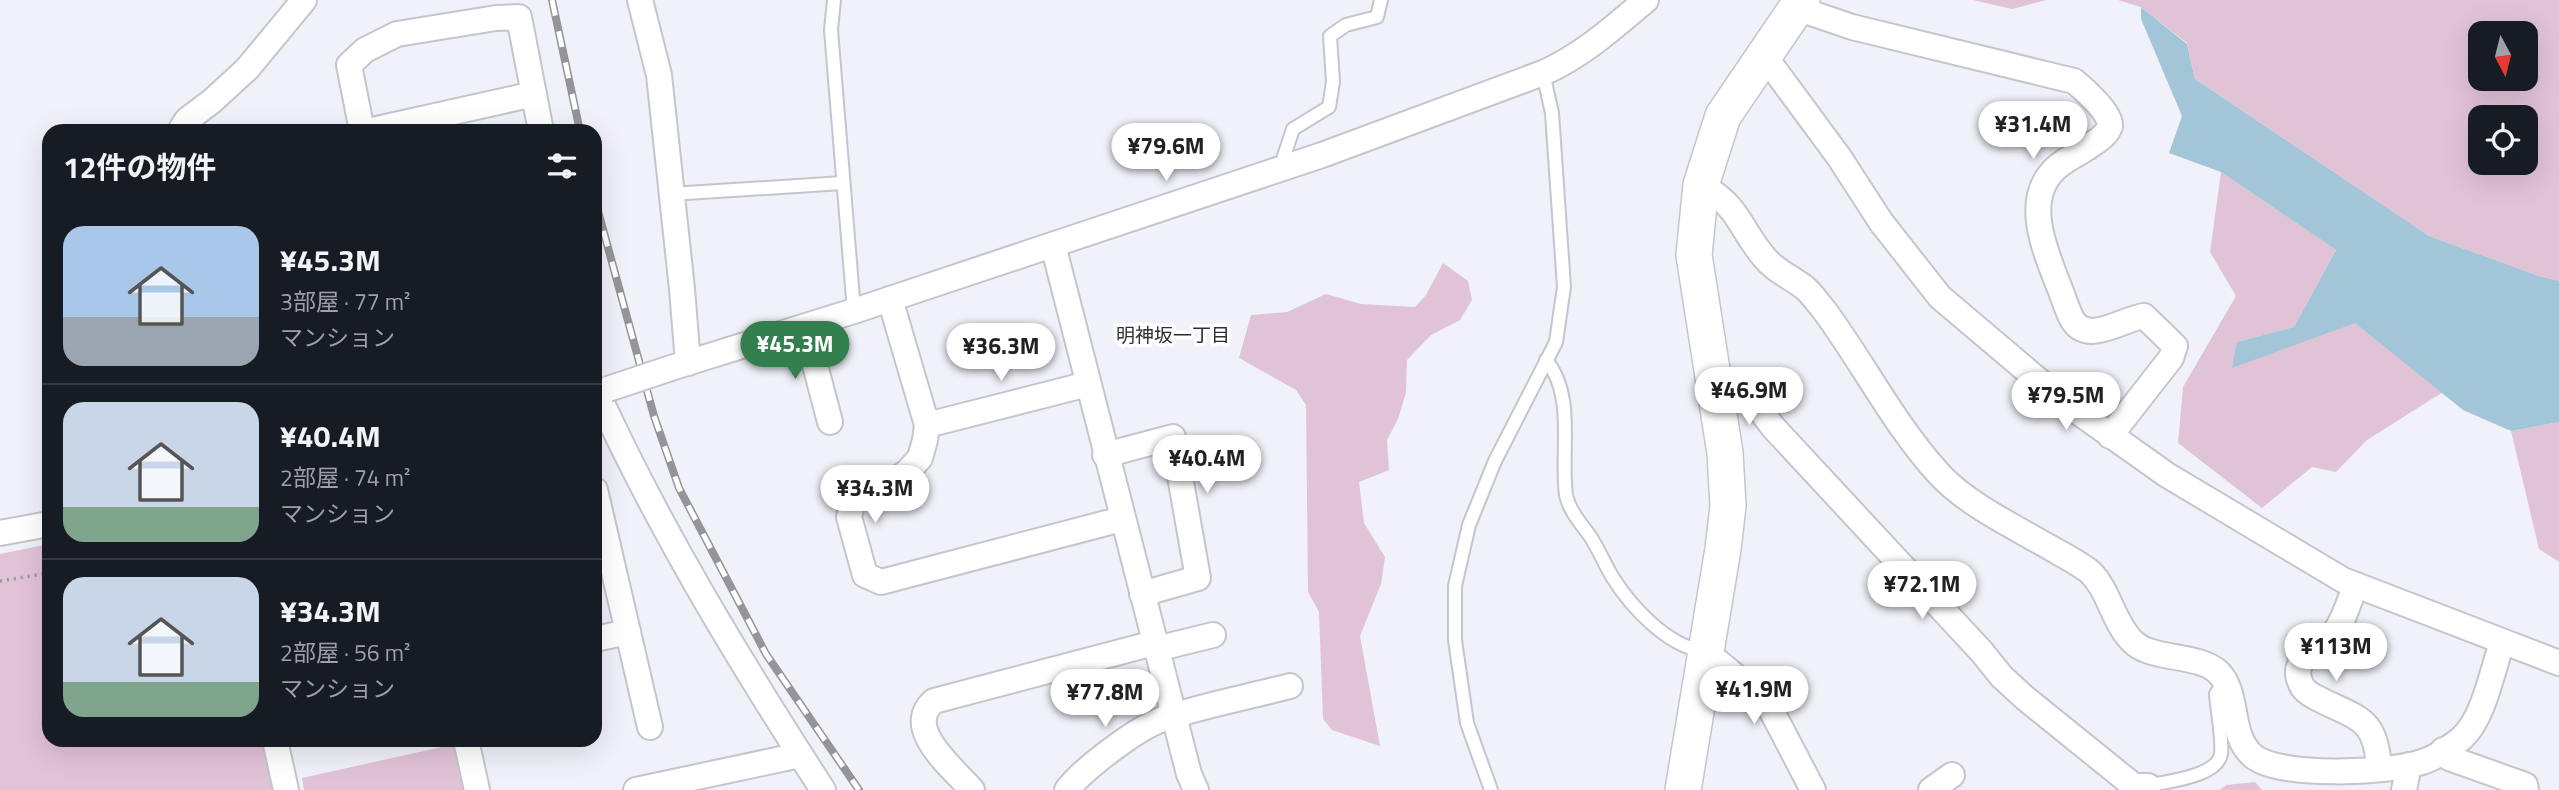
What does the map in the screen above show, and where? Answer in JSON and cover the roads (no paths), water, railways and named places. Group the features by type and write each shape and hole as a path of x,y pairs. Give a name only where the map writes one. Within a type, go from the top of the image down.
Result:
{"street":[{"path":"184,124 247,69 304,0"},
{"path":"640,0 659,75 682,289 680,365"},
{"path":"602,389 805,327 1280,169 1543,74 1563,65 1610,31 1646,0"},
{"path":"1683,790 1728,506 1725,453 1694,255 1701,185 1723,116 1800,2 1811,13 1852,27 2074,81 2091,96 2109,120 2110,127 2101,138 2054,169 2039,203 2038,222 2043,248 2073,321 2085,331 2096,332 2133,317 2144,316 2175,346 2171,358 2110,436"},
{"path":"361,124 349,65 365,50 397,34 496,18 519,17 540,124"},
{"path":"1763,54 1839,157 1881,222 1940,297 2064,402 2167,475 2343,580 2559,663"},
{"path":"399,124 534,94"},
{"path":"1701,185 1720,195 1738,215 1772,267 1807,290 1825,312 1878,394 1942,477 1971,500 2090,572 2132,642 2144,649 2202,664 2218,672 2224,682 2241,742 2253,756 2269,765 2330,772 2409,765 2424,761 2463,737 2479,713 2502,643"},
{"path":"1052,245 1155,646 1189,774 1196,790"},
{"path":"890,299 927,425 919,458 908,471 897,480 853,501 849,517 865,575 881,582 1122,520"},
{"path":"805,327 830,422"},
{"path":"927,425 1088,384"},
{"path":"1716,393 1752,400 1773,428 1981,651 2002,677 2134,786 2148,786"},
{"path":"602,396 710,612 822,790"},
{"path":"1105,455 1173,437 1198,578 1142,594"},
{"path":"0,533 42,525"},
{"path":"603,560 628,632 650,727"},
{"path":"2356,585 2335,633 2309,651 2298,674 2301,685 2311,695 2352,714 2368,726 2376,740 2379,768"},
{"path":"602,638 628,632"},
{"path":"972,790 926,736 922,723 925,709 934,701 1155,646 1213,635"},
{"path":"1706,652 1767,702 1813,790"},
{"path":"1067,790 1077,777 1134,735 1161,720 1290,686"},
{"path":"277,747 286,790"},
{"path":"468,747 477,790"},
{"path":"2443,750 2449,758 2525,785 2526,790"},
{"path":"636,790 800,755"},
{"path":"2404,790 2409,765"},
{"path":"1931,790 1952,775"}],"lane":[{"path":"834,0 831,30 854,311"},
{"path":"1280,169 1293,129 1329,107 1333,82 1330,36 1346,25 1377,17 1381,0"},
{"path":"1491,790 1467,723 1455,640 1455,586 1469,525 1490,474 1556,342 1564,287 1552,113 1543,74"},
{"path":"671,194 844,183"},
{"path":"1546,360 1561,388 1566,498 1577,519 1591,538 1614,580 1641,613 1689,649 1706,652"},
{"path":"2148,786 2205,772 2217,765 2221,754 2216,694 2224,682"}],"water":[{"path":"2141,7 2187,44 2195,79 2429,236 2559,281 2559,422 2511,431 2463,410 2355,323 2232,368 2237,342 2294,327 2336,250 2221,172 2169,153 2182,116 2141,19"}],"railway":[{"path":"552,0 579,124"},
{"path":"602,226 654,416 679,488 766,654 859,790"}],"district":[{"name":"明神坂一丁目","path":"1173,334"}]}
